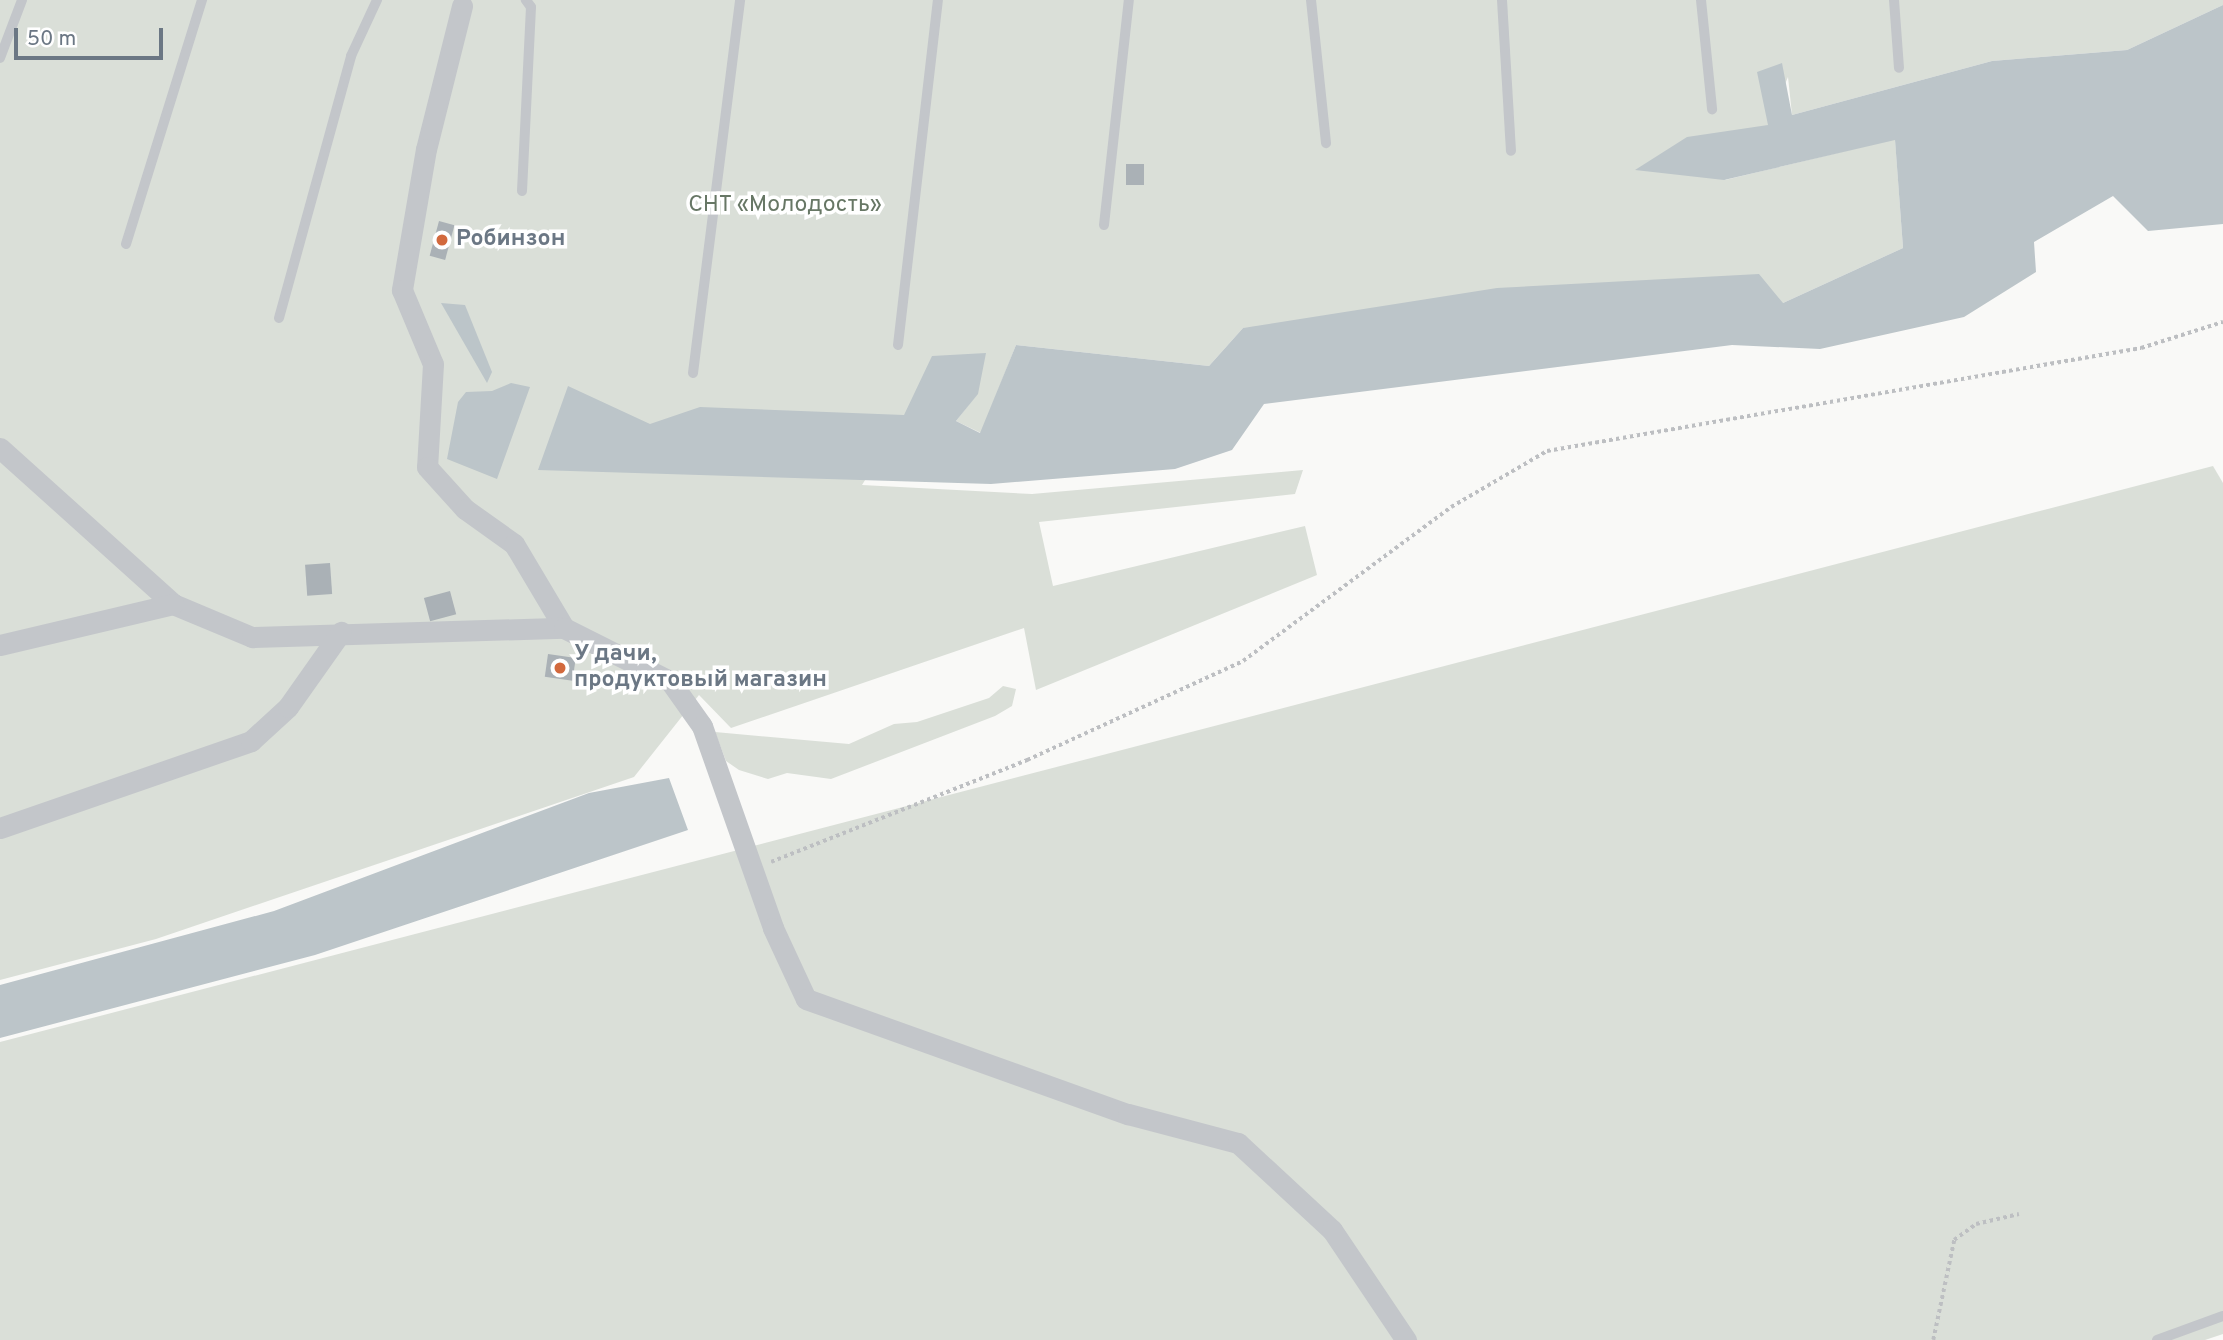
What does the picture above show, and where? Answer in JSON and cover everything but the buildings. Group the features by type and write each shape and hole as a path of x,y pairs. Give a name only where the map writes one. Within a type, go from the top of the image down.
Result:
{"street":[{"path":"465,2 426,149 401,290 433,364 427,467 465,509 514,544 564,628"},
{"path":"0,448 173,604 253,637 341,632 564,628 670,681 702,726 753,870 806,999 1128,1114 1238,1143 1332,1230 1406,1340"},
{"path":"0,645 173,604"},
{"path":"0,828 250,741 288,707 341,632"}],"lane":[{"path":"0,58 22,0"},
{"path":"125,244 202,0"},
{"path":"279,318 351,56 377,0"},
{"path":"522,191 531,7 526,0"},
{"path":"693,373 740,0"},
{"path":"898,345 938,0"},
{"path":"1104,225 1129,0"},
{"path":"1311,0 1326,144"},
{"path":"1502,0 1511,151"},
{"path":"1700,0 1712,108"},
{"path":"1894,0 1899,68"},
{"path":"2157,1340 2223,1316"}],"path":[{"path":"753,870 1027,760 1243,661 1451,507 1547,451 2141,348 2223,322"},
{"path":"1933,1340 1954,1240 1976,1224 2019,1214"}],"green space":[{"name":"СНТ «Молодость»","path":"0,0 2223,0 2223,5 2127,50 1992,61 1792,115 1788,77 1768,125 1725,180 1895,139 1903,248 1783,303 1243,328 1209,366 1016,345 981,433 956,421 978,393 905,415 862,485 1032,494 1303,470 1295,494 1039,522 1053,586 1305,526 1317,575 1036,690 1024,628 731,728 699,695 634,777 156,939 0,980"},
{"path":"2213,466 2223,483 2223,1334 2205,1340 0,1340 0,1042"},
{"path":"1003,686 1016,689 1012,706 995,716 831,779 787,773 768,779 739,770 726,761 715,732 849,744 894,724 917,722 989,698"}],"shaded area":[{"path":"2223,5 2223,224 2148,231 2113,196 2034,242 2036,272 1964,317 1820,349 1732,345 1264,404 1232,450 1175,469 991,484 538,470 568,386 650,424 700,407 904,415 932,356 986,353 978,394 956,421 980,433 1016,345 1209,366 1243,328 1497,288 1759,274 1783,303 1903,248 1895,140 1724,180 1635,170 1687,137 1768,125 1757,72 1782,63 1792,115 1992,61 2127,50"},
{"path":"441,303 465,305 492,372 487,383"},
{"path":"511,383 530,387 497,479 447,459 458,402 466,392 492,391"},
{"path":"669,778 688,830 315,955 0,1038 0,985 274,911 589,793"}],"place":[{"name":"Робинзон","path":"442,240"},
{"name":"У дачи, продуктовый магазин","path":"560,668"}]}
